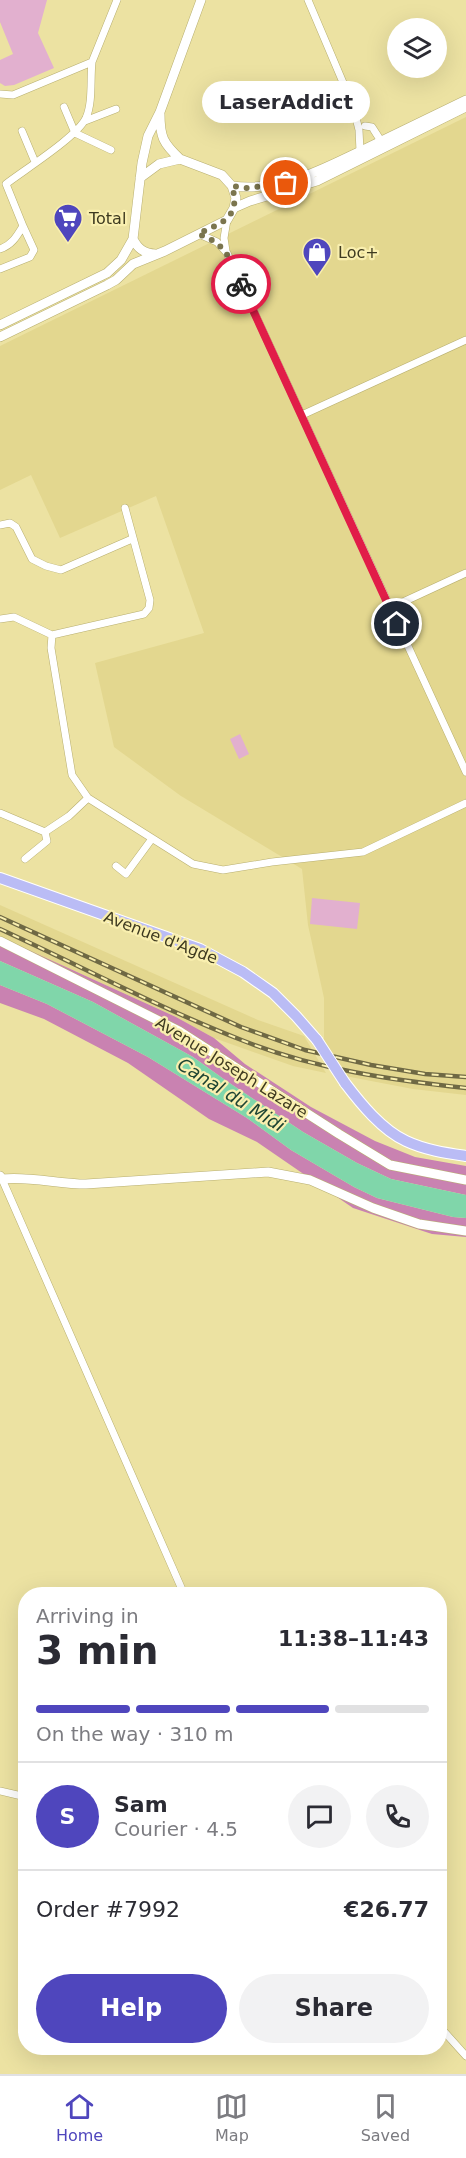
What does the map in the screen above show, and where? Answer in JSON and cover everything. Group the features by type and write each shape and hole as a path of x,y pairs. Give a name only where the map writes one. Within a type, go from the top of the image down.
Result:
{"main road":[{"path":"0,325 107,273 121,260 133,239 140,178 148,136 160,112 201,0"},
{"path":"232,186 247,188 286,183 315,174 466,100"},
{"path":"234,208 317,181 466,107"},
{"path":"0,337 116,280 133,264 227,220 234,208 236,198 232,186 222,175 180,159 166,146 160,132 160,112"},
{"path":"140,178 159,164 180,159"},
{"path":"133,239 136,246 145,253 156,254"},
{"name":"Avenue d'Agde","path":"0,878 200,949 243,972 273,993 296,1016 317,1040 345,1083 374,1117 405,1141 432,1150 466,1156"},
{"name":"Avenue Joseph Lazare","path":"0,941 179,1031 390,1165 466,1180"},
{"path":"1,1178 22,1177 86,1184 268,1172 310,1180 373,1208 419,1224 466,1231"}],"street":[{"path":"0,269 30,257 34,250 3,186 75,133 85,120 92,62 117,0"},
{"path":"308,0 353,105 359,130 360,151"},
{"path":"0,94 12,95 92,62"},
{"path":"64,107 75,133 111,150"},
{"path":"85,120 116,109"},
{"path":"365,126 372,127 381,141"},
{"path":"22,131 35,162"},
{"path":"226,253 224,238 227,220"},
{"path":"0,249 16,238 23,226"},
{"path":"198,234 217,242 226,253 466,772"},
{"path":"302,415 466,340"},
{"path":"0,619 14,617 52,635 144,614 149,608 150,600 125,508"},
{"path":"0,525 10,523 16,527 32,559 62,570 132,538"},
{"path":"390,608 466,573"},
{"path":"52,635 51,648 72,775 87,798 151,840 193,864 208,869 223,870 363,852 466,803"},
{"path":"45,832 69,816 87,798"},
{"path":"0,813 45,832"},
{"path":"25,859 47,841 45,832"},
{"path":"116,866 126,874 151,840"},
{"path":"1,1178 181,1587"},
{"path":"0,1791 18,1795"},
{"path":"447,2035 466,2056"}],"shaded area":[{"path":"0,0 47,0 38,33 54,68 14,85 5,86 0,83 0,60 13,54 0,22"},
{"path":"466,117 466,1095 413,1089 345,1076 324,1040 324,998 308,925 302,869 181,796 114,747 95,663 204,633 156,496 60,538 31,475 0,490 0,346"},
{"path":"240,734 249,754 239,759 230,739"},
{"path":"312,898 360,903 357,929 310,924"},
{"path":"0,905 258,1020 304,1036 326,1073 293,1066 214,1038 176,1017 0,937"},
{"path":"0,937 176,1017 214,1038 245,1064 311,1107 375,1141 415,1157 466,1166 466,1195 391,1179 357,1163 303,1132 193,1057 93,1002 0,961"},
{"path":"0,985 47,1004 148,1057 247,1118 291,1150 354,1187 377,1198 453,1217 466,1218 466,1237 432,1234 353,1208 257,1142 209,1119 128,1063 44,1019 0,1003"}],"water":[{"name":"Canal du Midi","path":"0,961 93,1002 193,1057 303,1132 357,1163 391,1179 466,1195 466,1218 453,1217 377,1198 354,1187 291,1150 247,1118 148,1057 47,1004 0,985"}],"railway":[{"path":"0,917 241,1027 305,1050 371,1065 425,1074 466,1077"},
{"path":"0,929 182,1015 271,1051 354,1072 466,1088"}],"way so far":[{"path":"241,284 226,253 217,242 198,234 227,220 234,208 236,198 232,186 247,188 286,183"}],"place":[{"name":"LaserAddict","path":"286,183"},
{"name":"Total","path":"68,244"},
{"name":"Loc+","path":"317,278"}],"route":[{"path":"241,284 397,624"}]}
